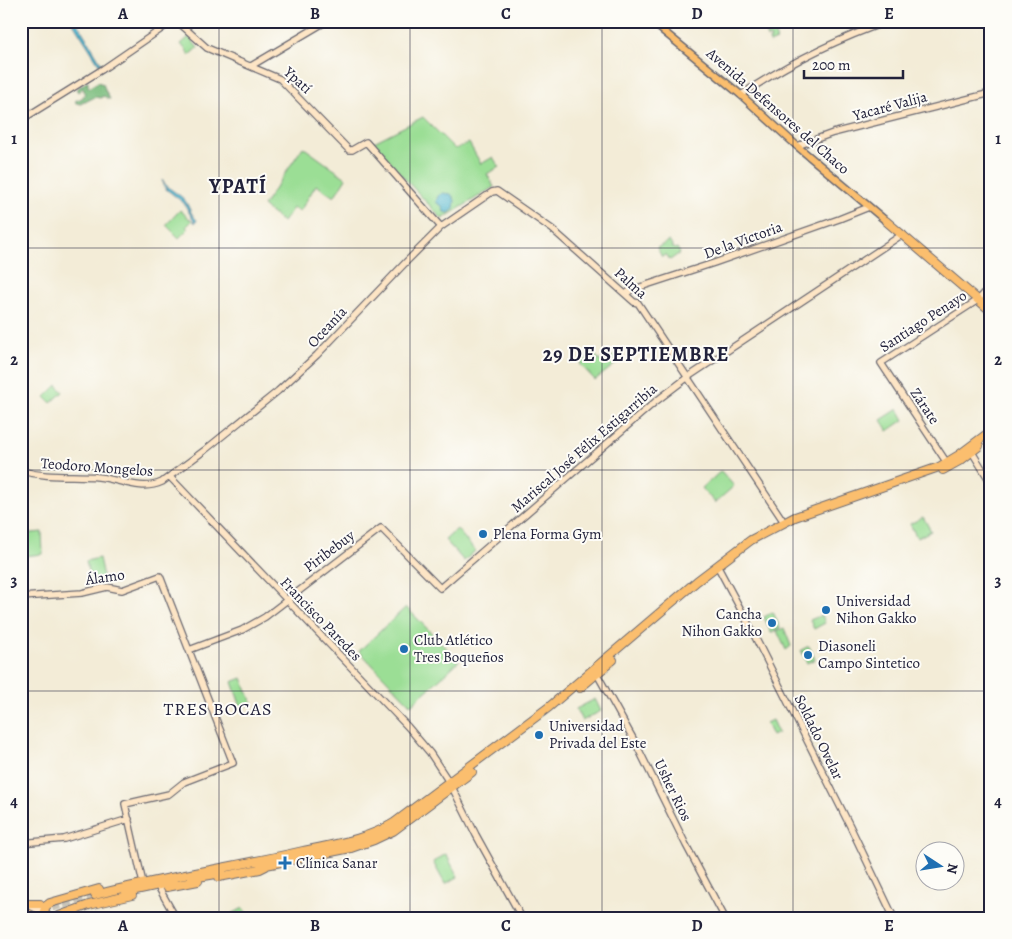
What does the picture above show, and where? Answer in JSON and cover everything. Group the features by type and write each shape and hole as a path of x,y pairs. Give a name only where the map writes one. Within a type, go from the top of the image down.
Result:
{"highway":[{"name":"Avenida Defensores del Chaco","path":"886,221 980,298 991,311"},
{"name":"Avenida Defensores del Chaco","path":"980,298 991,304"},
{"path":"991,431 947,463 784,522 751,540 718,567 549,707 450,785 393,831 351,848 95,897 143,882 244,865 373,834 394,823 450,785 597,674 718,567 754,543 797,522 941,472 961,460 991,437"},
{"path":"46,903 142,879 214,864 244,865"},
{"path":"59,917 74,910 159,888 260,869 270,864"},
{"path":"22,902 46,903 59,906 61,911 59,917"},
{"path":"46,903 46,915"}],"main road":[{"name":"Avenida Defensores del Chaco","path":"651,21 741,95 797,146 886,221"}],"street":[{"path":"21,120 104,69 173,21"},
{"name":"Ypatí","path":"177,21 205,47 280,79 349,150 366,142 441,228"},
{"path":"251,66 327,21"},
{"path":"741,95 769,76 824,47 889,21"},
{"name":"Yacaré Valija","path":"797,146 834,133 991,93"},
{"name":"Oceanía","path":"170,477 258,407 312,360 406,261 441,228 492,192 497,191"},
{"name":"Palma","path":"497,191 558,233 634,302 638,303 784,522"},
{"name":"De la Victoria","path":"626,294 631,290 714,263 869,207"},
{"name":"Mariscal José Félix Estigarribia","path":"380,528 440,588 688,376 902,234"},
{"name":"Santiago Penayo","path":"881,363 980,298 991,286"},
{"path":"631,290 638,303"},
{"name":"Zárate","path":"881,363 947,463"},
{"path":"972,452 991,483"},
{"name":"Teodoro Mongelos","path":"21,471 42,476 101,478 133,485 153,486 170,477"},
{"name":"Francisco Paredes","path":"170,477 408,727 430,753 450,785 522,918"},
{"name":"Piribebuy","path":"189,650 242,630 265,617 380,528"},
{"name":"Soldado Ovelar","path":"718,567 850,826 894,918"},
{"name":"Álamo","path":"21,597 82,593 107,587 122,590 160,576 189,650"},
{"path":"142,879 125,804 169,794 184,782 233,764 189,650"},
{"name":"Usher Rios","path":"597,674 635,742 725,918"},
{"path":"21,843 64,839 129,819"},
{"path":"159,888 176,918"},
{"path":"22,902 46,915"}],"green space":[{"path":"764,21 766,24 770,23 777,40 770,43 769,40 771,39 770,37 767,38 765,32 767,31 764,30 762,22"},
{"path":"189,37 198,48 190,55 181,44"},
{"path":"88,81 88,88 98,82 103,84 110,99 104,96 100,98 95,97 83,101 81,104 76,103 75,101 82,98 85,94 83,88 78,92 76,89"},
{"path":"423,117 455,149 469,143 481,164 493,157 499,167 487,174 494,187 442,219 372,143"},
{"path":"303,147 346,178 334,197 316,185 300,211 293,208 283,222 263,206"},
{"path":"180,210 192,221 186,227 188,229 179,238 166,225"},
{"path":"669,241 674,249 677,248 680,253 670,260 666,254 662,257 657,248"},
{"path":"593,353 603,364 617,353 622,359 595,380 580,364"},
{"path":"57,385 63,392 51,403 45,397"},
{"path":"898,409 904,420 888,431 881,420"},
{"path":"721,471 734,486 715,503 702,488"},
{"path":"923,517 931,531 917,538 910,524"},
{"path":"457,529 475,551 464,561 445,540"},
{"path":"42,532 43,554 24,556 22,534"},
{"path":"99,558 104,581 91,584 86,561"},
{"path":"406,607 459,661 411,705 359,651"},
{"name":"Cancha Nihon Gakko","path":"773,612 780,628 771,633 764,617"},
{"path":"822,615 825,623 814,629 810,620"},
{"path":"784,628 791,646 786,650 777,631"},
{"name":"Diasoneli Campo Sintetico","path":"809,646 815,659 807,663 801,650"},
{"path":"242,678 252,703 241,707 232,682"},
{"path":"595,699 601,711 582,721 576,709"},
{"path":"772,720 778,733 772,736 766,723"},
{"path":"446,854 458,877 445,884 433,862"},
{"path":"243,908 249,917 231,918 230,915"}],"water":[{"path":"72,21 76,21 103,66 101,67"},
{"path":"162,180 186,202 197,220 195,223 184,203 166,189"},
{"path":"443,193 451,194 455,200 454,209 449,213 444,212 442,206 436,202 438,196"}],"tunnel":[{"path":"29,914 95,895"}],"place":[{"name":"Plena Forma Gym","path":"483,534"},
{"name":"Universidad Nihon Gakko","path":"826,610"},
{"name":"Cancha Nihon Gakko","path":"772,623"},
{"name":"Club Atlético Tres Boqueños","path":"404,649"},
{"name":"Diasoneli Campo Sintetico","path":"808,655"},
{"name":"Universidad Privada del Este","path":"539,735"},
{"name":"Clínica Sanar","path":"285,863"}],"district":[{"name":"YPATÍ","path":"238,186"},
{"name":"29 DE SEPTIEMBRE","path":"636,354"},
{"name":"TRES BOCAS","path":"218,709"}]}
